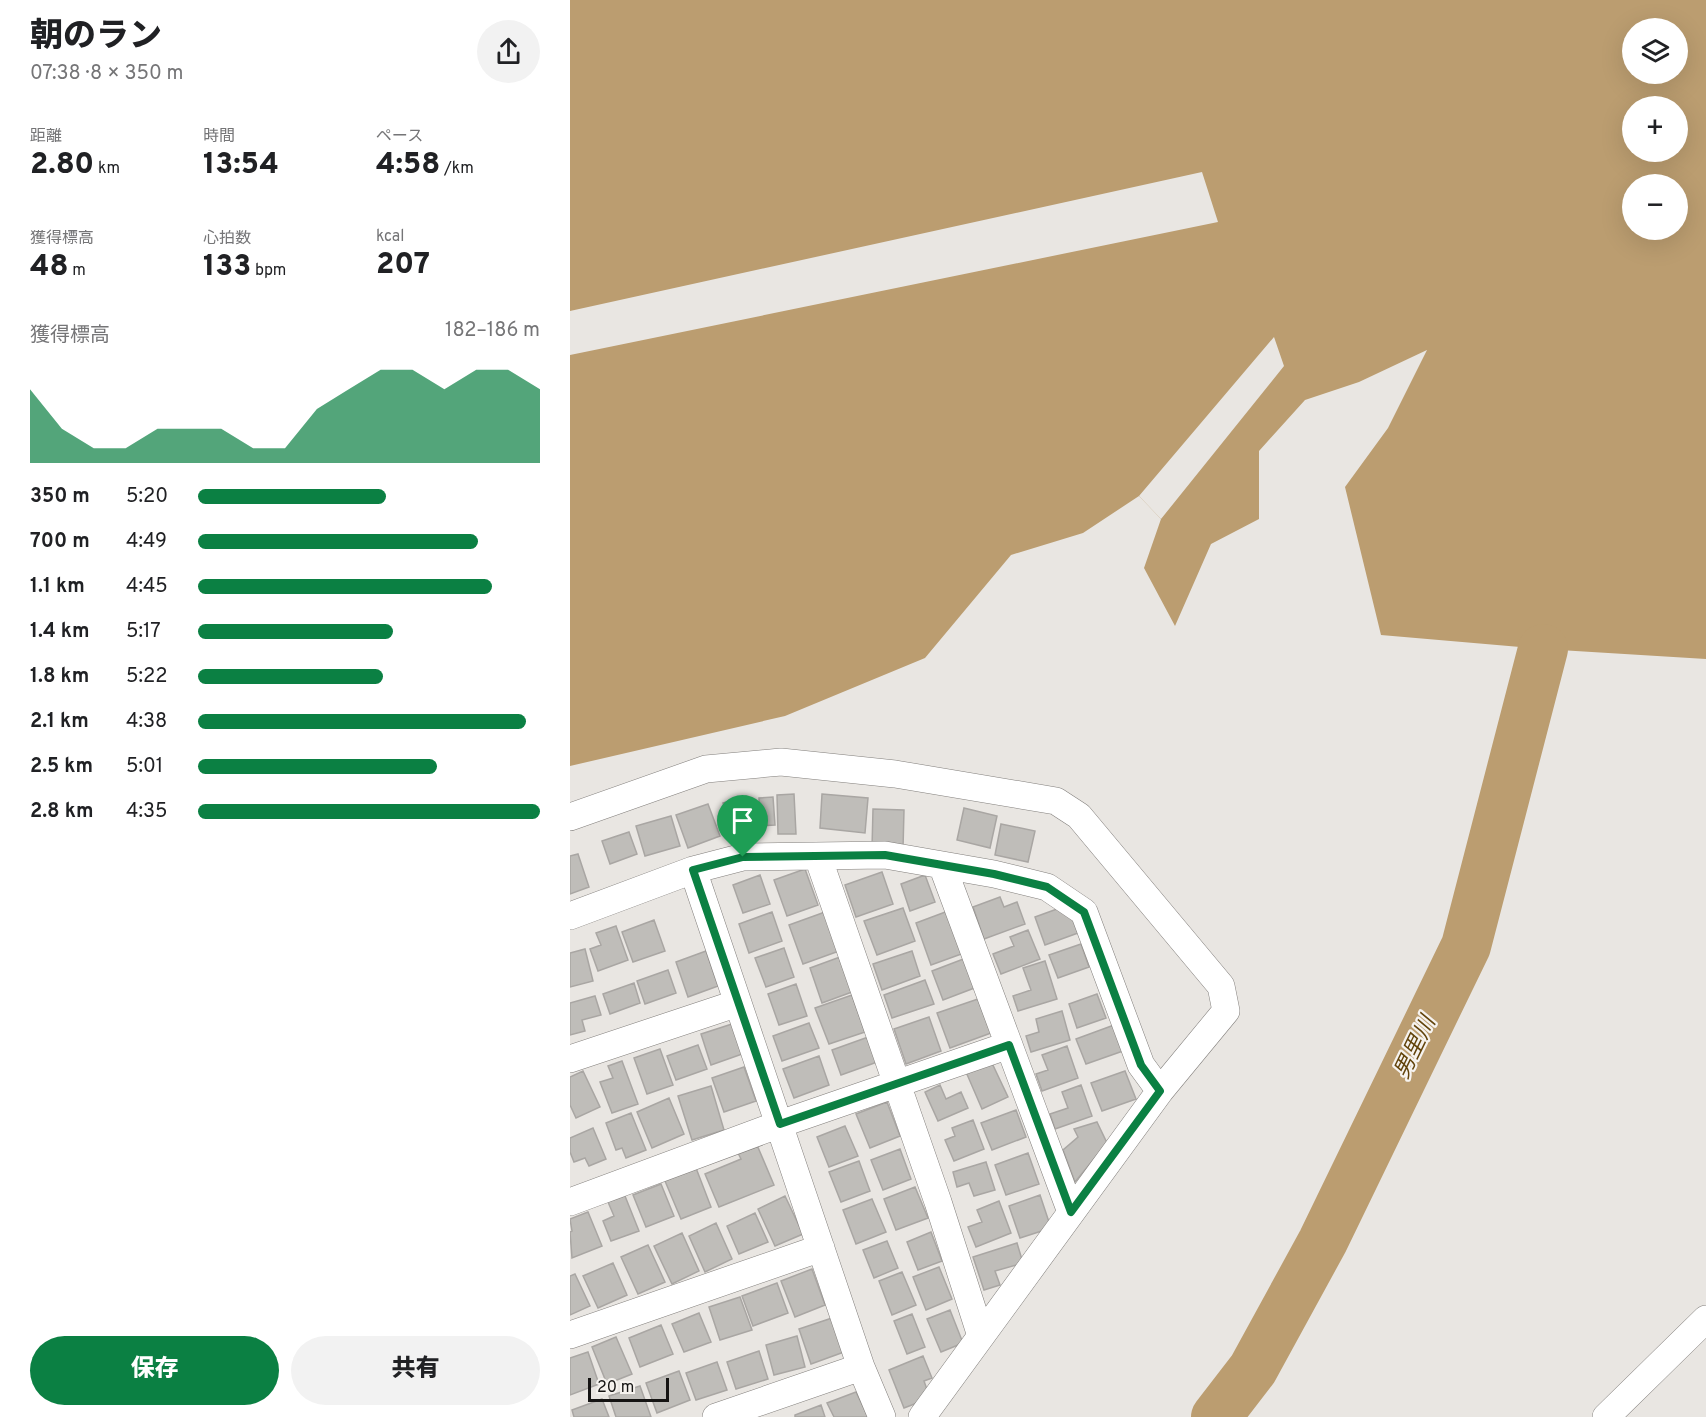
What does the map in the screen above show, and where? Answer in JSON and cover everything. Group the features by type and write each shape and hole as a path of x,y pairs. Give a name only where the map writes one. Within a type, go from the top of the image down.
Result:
{"street":[{"path":"570,817 706,769 781,762 895,774 1056,801 1079,816 1221,986 1226,1011 1160,1091 922,1417"},
{"path":"570,916 693,870 743,857 885,855 994,874 1047,887 1084,912 1141,1065 1160,1091"},
{"path":"818,857 938,1202 981,1336"},
{"path":"942,865 1071,1212"},
{"path":"693,870 861,1367 882,1417"},
{"path":"570,1059 738,1003"},
{"path":"570,1202 780,1124 1009,1045"},
{"path":"570,1335 821,1248"},
{"path":"1606,1417 1706,1319"},
{"path":"716,1417 861,1367"}],"shaded area":[{"path":"570,0 1706,0 1706,659 1543,649 1381,635 1345,487 1388,428 1427,350 1359,382 1305,400 1259,451 1259,519 1211,544 1175,626 1144,568 1161,519 1139,496 1083,533 1011,555 925,658 785,716 570,766"}],"pier":[{"path":"1202,172 1218,222 570,355 570,311"},
{"path":"1274,337 1284,366 1161,519 1139,496"}],"building":[{"path":"794,794 796,834 778,834 777,795"},
{"path":"822,794 868,798 865,833 820,828"},
{"path":"746,796 755,825 732,832 723,803"},
{"path":"773,797 775,825 760,826 759,798"},
{"path":"708,804 720,836 688,848 676,815"},
{"path":"964,808 997,816 990,848 957,840"},
{"path":"873,809 904,810 903,849 872,848"},
{"path":"671,816 680,846 645,856 636,826"},
{"path":"1001,824 1035,831 1028,862 995,855"},
{"path":"629,832 637,854 610,864 602,841"},
{"path":"578,854 589,887 570,894 570,856"},
{"path":"805,869 818,905 787,916 774,880"},
{"path":"882,872 893,904 856,917 845,885"},
{"path":"760,875 770,904 743,913 733,885"},
{"path":"925,875 935,902 910,911 901,884"},
{"path":"1000,897 1004,907 1017,902 1025,924 984,939 973,907"},
{"path":"1068,905 1078,933 1045,945 1035,917"},
{"path":"903,908 915,941 877,955 864,921"},
{"path":"948,911 964,953 931,965 916,923"},
{"path":"772,912 782,941 749,953 739,924"},
{"path":"825,912 839,951 803,964 789,925"},
{"path":"654,920 665,951 633,962 622,932"},
{"path":"616,926 628,960 598,971 590,949 601,945 596,933"},
{"path":"1028,930 1040,959 1001,974 993,954 1014,946 1010,937"},
{"path":"1081,944 1089,967 1058,978 1049,955"},
{"path":"784,948 794,977 766,987 755,958"},
{"path":"585,949 593,981 570,987 570,953"},
{"path":"706,951 718,986 688,997 676,962"},
{"path":"912,951 920,976 882,990 873,964"},
{"path":"840,957 852,992 822,1003 810,968"},
{"path":"966,958 977,987 943,1000 932,971"},
{"path":"1045,961 1057,999 1018,1011 1013,996 1031,990 1023,968"},
{"path":"668,970 676,993 645,1004 637,981"},
{"path":"925,980 934,1004 892,1018 884,995"},
{"path":"634,983 640,1003 610,1014 603,994"},
{"path":"796,984 807,1016 779,1025 768,994"},
{"path":"1097,994 1106,1018 1077,1028 1069,1004"},
{"path":"852,995 865,1032 829,1044 815,1008"},
{"path":"595,996 601,1015 582,1020 585,1031 570,1035 570,1003"},
{"path":"978,999 991,1033 950,1048 937,1013"},
{"path":"1062,1011 1070,1040 1031,1052 1026,1036 1039,1032 1036,1019"},
{"path":"929,1017 941,1051 906,1064 894,1029"},
{"path":"735,1023 745,1053 711,1065 701,1034"},
{"path":"809,1023 819,1048 782,1061 773,1036"},
{"path":"1114,1025 1123,1051 1086,1064 1076,1039"},
{"path":"871,1036 880,1061 841,1075 832,1050"},
{"path":"698,1045 707,1069 676,1080 667,1056"},
{"path":"1067,1046 1078,1078 1042,1091 1036,1074 1048,1070 1042,1055"},
{"path":"660,1049 673,1085 647,1094 634,1058"},
{"path":"819,1056 829,1085 794,1098 783,1069"},
{"path":"622,1061 638,1104 612,1113 600,1082 613,1078 608,1066"},
{"path":"991,1061 1008,1097 982,1109 966,1072"},
{"path":"744,1067 756,1101 724,1112 712,1078"},
{"path":"583,1071 600,1107 576,1118 570,1105 570,1077"},
{"path":"1125,1071 1136,1099 1102,1111 1091,1083"},
{"path":"940,1085 946,1099 961,1092 968,1108 938,1121 925,1092"},
{"path":"1081,1085 1092,1116 1055,1129 1050,1114 1068,1108 1062,1092"},
{"path":"711,1086 724,1130 692,1140 678,1096"},
{"path":"669,1098 684,1134 652,1148 637,1112"},
{"path":"887,1102 900,1136 870,1148 856,1114"},
{"path":"1016,1110 1026,1137 992,1150 981,1123"},
{"path":"631,1113 646,1150 626,1158 622,1148 616,1150 606,1123"},
{"path":"973,1120 984,1149 954,1161 945,1140 955,1136 952,1128"},
{"path":"1097,1122 1107,1143 1075,1182 1063,1150 1078,1137 1074,1129"},
{"path":"845,1126 858,1156 829,1167 817,1137"},
{"path":"593,1128 606,1159 589,1166 585,1158 574,1162 570,1152 570,1138"},
{"path":"757,1145 774,1185 719,1207 705,1174 741,1159 738,1153"},
{"path":"900,1149 911,1179 883,1190 871,1160"},
{"path":"1028,1153 1039,1184 1006,1195 995,1165"},
{"path":"859,1161 870,1191 841,1202 829,1172"},
{"path":"986,1162 995,1190 974,1196 969,1183 957,1187 953,1172"},
{"path":"696,1168 711,1207 681,1219 665,1181"},
{"path":"661,1184 674,1216 646,1227 633,1195"},
{"path":"915,1187 928,1218 896,1230 884,1199"},
{"path":"1040,1195 1051,1228 1020,1238 1009,1206"},
{"path":"625,1196 639,1231 611,1241 603,1221 614,1216 608,1202"},
{"path":"785,1196 803,1234 775,1246 758,1209"},
{"path":"872,1199 886,1232 856,1244 843,1210"},
{"path":"999,1201 1011,1233 976,1247 968,1227 982,1222 977,1210"},
{"path":"588,1212 602,1246 572,1258 570,1219"},
{"path":"755,1213 768,1242 739,1254 727,1226"},
{"path":"716,1223 732,1259 705,1272 689,1236"},
{"path":"931,1232 942,1261 918,1270 907,1242"},
{"path":"682,1233 699,1271 672,1284 654,1246"},
{"path":"887,1241 898,1268 874,1278 863,1250"},
{"path":"1017,1243 1023,1263 995,1271 1000,1285 984,1290 973,1257"},
{"path":"648,1245 665,1282 638,1294 621,1257"},
{"path":"613,1263 627,1295 598,1308 583,1276"},
{"path":"939,1267 952,1299 926,1310 913,1277"},
{"path":"812,1269 825,1305 795,1317 781,1281"},
{"path":"902,1272 916,1305 892,1315 879,1281"},
{"path":"575,1274 590,1306 570,1315 570,1276"},
{"path":"777,1283 788,1313 753,1326 742,1296"},
{"path":"740,1297 752,1330 720,1340 709,1307"},
{"path":"950,1310 963,1343 941,1352 927,1319"},
{"path":"699,1313 711,1342 684,1352 672,1324"},
{"path":"912,1314 925,1347 907,1354 894,1321"},
{"path":"832,1318 844,1352 811,1364 799,1329"},
{"path":"661,1325 673,1354 640,1367 629,1338"},
{"path":"797,1336 805,1367 774,1375 766,1345"},
{"path":"616,1337 632,1374 607,1384 592,1347"},
{"path":"759,1351 768,1379 736,1389 727,1362"},
{"path":"588,1352 599,1384 570,1395 570,1358"},
{"path":"923,1356 932,1378 924,1381 930,1398 904,1408 889,1370"},
{"path":"717,1362 727,1390 696,1400 686,1373"},
{"path":"679,1371 690,1400 657,1413 646,1383"},
{"path":"640,1386 651,1417 616,1417 609,1396"},
{"path":"856,1392 868,1417 834,1417 827,1403"},
{"path":"602,1399 609,1417 574,1417 572,1410"},
{"path":"821,1405 825,1417 795,1417 795,1415"}],"waterway":[{"name":"男里川","path":"1216,1417 1253,1369 1323,1241 1466,946 1543,649"}],"route":[{"path":"885,855 994,874 1047,887 1084,912 1141,1065 1160,1091 1071,1212 1009,1045 780,1124 693,870 743,857 885,855"}]}
